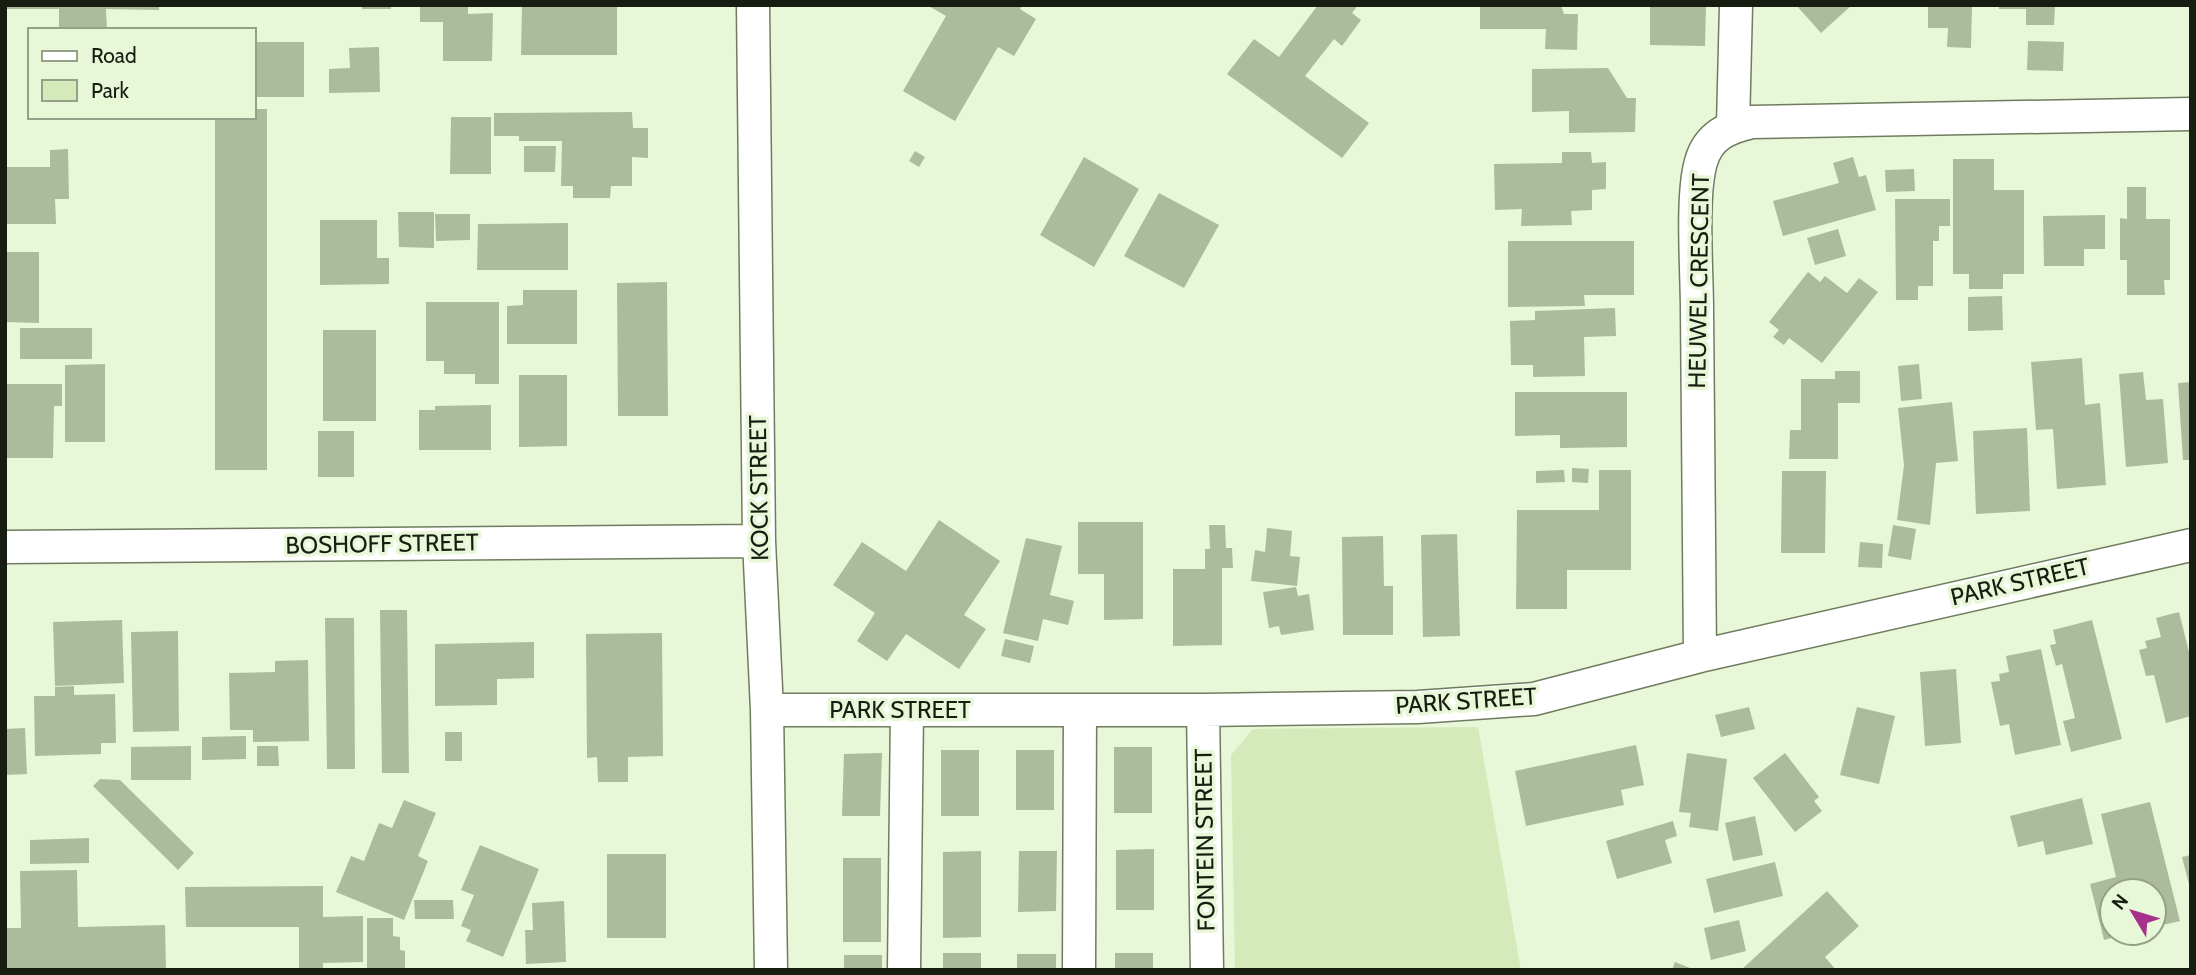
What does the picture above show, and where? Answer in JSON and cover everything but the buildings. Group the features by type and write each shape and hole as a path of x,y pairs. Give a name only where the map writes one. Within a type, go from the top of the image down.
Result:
{"street":[{"name":"KOCK STREET","path":"753,5 759,541 767,710 771,970"},
{"path":"1736,5 1733,126 1752,122 2191,114"},
{"name":"HEUWEL CRESCENT","path":"1700,656 1698,188 1700,163 1707,147 1719,134 1733,126"},
{"name":"BOSHOFF STREET","path":"5,547 759,541"},
{"name":"PARK STREET","path":"767,710 1202,710 1430,706 1522,700 1700,656 2191,545"},
{"path":"904,970 907,710"},
{"path":"1079,970 1080,710"},
{"name":"FONTEIN STREET","path":"1202,710 1207,970"}],"green space":[{"path":"1478,727 1521,970 1235,970 1231,755 1253,729"}]}
